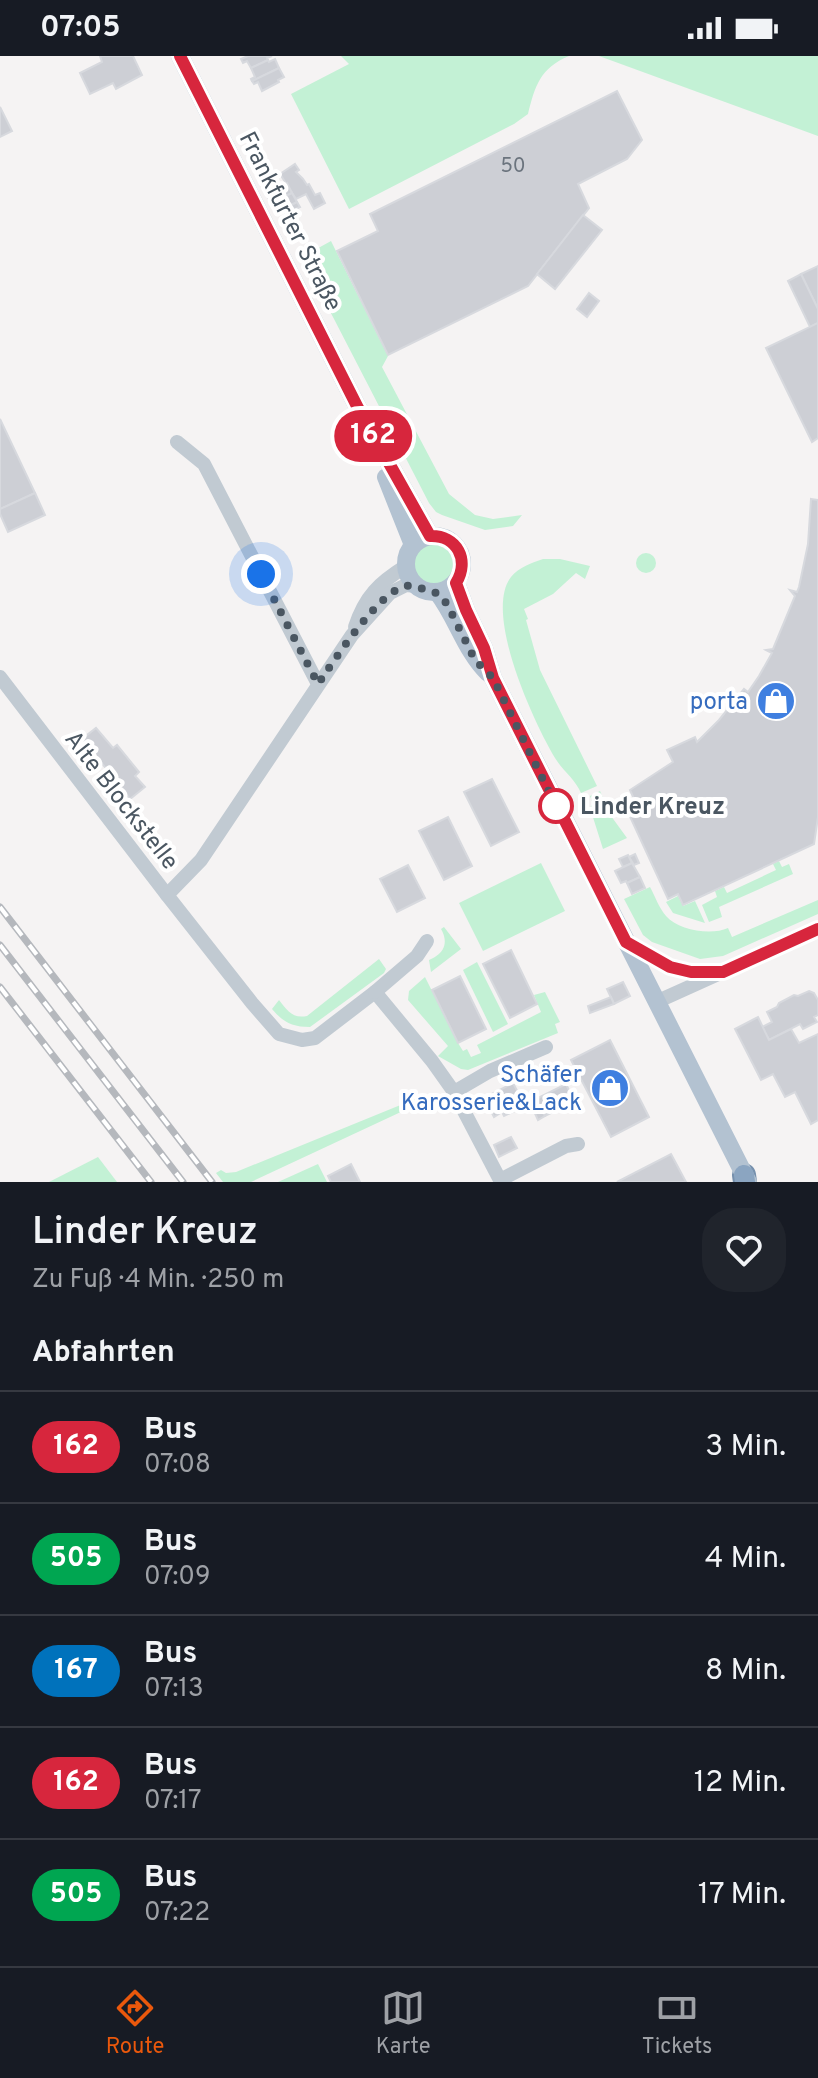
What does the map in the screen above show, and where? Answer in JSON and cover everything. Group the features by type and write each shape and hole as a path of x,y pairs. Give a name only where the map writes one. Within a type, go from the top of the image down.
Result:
{"main road":[{"name":"Frankfurter Straße","path":"180,56 422,540"},
{"path":"437,536 450,541 460,553 462,569 456,583 448,589 430,593 416,586 409,577 406,566 409,551 422,540 437,536"},
{"path":"456,583 484,648 493,678 746,1180"},
{"path":"438,593 447,604 475,660 493,678"}],"street":[{"path":"177,442 204,464 318,684"},
{"name":"Alte Blockstelle","path":"352,635 374,589 406,566"},
{"name":"Alte Blockstelle","path":"0,677 167,895 201,860 352,635 390,593 406,585 416,586"},
{"path":"167,895 279,1034 302,1040 315,1038 375,992 417,956 427,941"},
{"path":"656,1002 818,929"},
{"path":"626,942 670,967 691,972 723,972"},
{"path":"375,992 454,1092 500,1180 566,1146 578,1144"},
{"path":"454,1092 490,1071 546,1047"}],"green space":[{"path":"341,56 569,56 545,72 536,87 528,114 514,124 349,209 291,94 349,64"},
{"path":"599,56 818,56 818,136"},
{"path":"331,241 388,356 382,367 449,494 475,515 493,519 522,515 513,526 485,530 442,515 429,503 302,257"},
{"path":"434,540 451,547 458,564 451,581 434,588 417,581 410,564 417,547"},
{"path":"646,553 653,556 656,563 653,570 646,573 639,570 636,563 639,556"},
{"path":"543,559 560,559 590,566 585,579 576,573 553,594 524,609 540,670 597,786 581,793 555,758 535,720 507,641 504,594 511,577 522,568"},
{"path":"600,791 611,816 627,838 603,849 590,808 593,803 590,796"},
{"path":"779,861 782,867 789,864 793,874 719,907 722,917 709,922 702,905 717,897 715,891 724,887 727,893 776,870 773,864"},
{"path":"541,863 565,911 483,951 459,903"},
{"path":"650,887 671,921 704,931 728,928 732,937 818,900 818,914 723,956 700,959 652,942 643,935 624,899"},
{"path":"678,896 683,906 695,901 705,923 673,913 666,902"},
{"path":"444,927 461,949 431,972 429,960 444,948 441,929"},
{"path":"379,959 386,969 384,973 310,1027 288,1023 272,1009 279,1000 294,1015 307,1016"},
{"path":"477,962 508,1024 493,1032 463,970"},
{"path":"425,977 458,1043 463,1051 467,1049 471,1057 481,1053 477,1045 541,1012 534,995 545,992 560,1022 555,1024 558,1033 468,1070 461,1069 438,1056 448,1046 408,1000 409,991"},
{"path":"425,1095 427,1097 418,1104 251,1182 223,1182 216,1173 221,1170 236,1172"},
{"path":"98,1157 117,1182 49,1182"},
{"path":"318,1164 327,1182 278,1182"}],"building":[{"path":"100,56 133,56 142,75 116,89 113,83 90,94 80,73 102,62"},
{"path":"272,56 251,68 247,61 243,63 241,59"},
{"path":"275,59 279,68 252,81 255,77 251,68"},
{"path":"279,68 284,77 262,91 258,82 254,84 252,81"},
{"path":"617,91 642,140 627,159 578,184 589,208 528,286 388,355 337,251 378,231 370,214"},
{"path":"0,107 12,131 0,137"},
{"path":"295,164 299,170 296,172 315,195 320,193 325,203 314,209 306,194 296,199 280,174"},
{"path":"287,183 292,193 271,203 266,194"},
{"path":"292,193 297,202 276,213 271,203"},
{"path":"297,202 300,207 287,213 284,209"},
{"path":"583,215 602,230 555,289 537,274"},
{"path":"818,266 818,309 801,274"},
{"path":"801,274 818,309 818,323 810,327 788,281"},
{"path":"589,293 599,301 587,317 577,309"},
{"path":"818,323 818,438 812,442 766,348"},
{"path":"0,419 35,493 0,509"},
{"path":"35,493 45,515 8,532 0,509"},
{"name":"porta","path":"811,499 818,500 818,817 814,844 683,905 678,894 668,899 626,808 636,803 630,790 673,762 667,750 695,737 697,742 744,689 748,692 759,676 772,653 766,650 773,649 795,596 790,590 797,592 799,587 808,544"},
{"path":"96,728 113,748 117,745 139,772 135,776 145,787 130,799 126,794 123,796 119,790 122,788 82,739"},
{"path":"492,779 519,832 491,846 464,792"},
{"path":"448,817 472,866 444,880 419,831"},
{"path":"635,854 639,863 634,865 629,857"},
{"path":"628,855 632,863 623,867 619,859"},
{"path":"632,863 640,877 621,883 615,871"},
{"path":"408,865 425,898 397,912 380,879"},
{"path":"640,877 645,888 632,894 627,883"},
{"path":"511,950 537,1004 510,1018 483,964"},
{"path":"460,976 486,1029 458,1043 432,990"},
{"path":"623,982 630,996 614,1004 607,989"},
{"path":"809,991 818,1000 818,1015 814,1017 817,1022 803,1029 800,1024 769,1040 762,1027 772,1022 767,1012 794,995"},
{"path":"611,997 614,1004 590,1013 588,1006"},
{"path":"758,1017 769,1040 791,1029 799,1043 818,1034 818,1120 811,1124 795,1092 785,1097 773,1074 761,1080 735,1029"},
{"name":"Schäfer Karosserie&Lack","path":"610,1040 649,1117 611,1137 571,1060"},
{"path":"513,1083 523,1102 515,1106 517,1110 504,1116 502,1112 494,1117 484,1098"},
{"path":"566,1084 576,1105 565,1111 563,1107 545,1116 536,1099"},
{"path":"538,1104 545,1116 538,1120 532,1107"},
{"path":"511,1137 517,1148 499,1157 494,1145"},
{"path":"671,1154 686,1182 617,1182"},
{"path":"351,1164 360,1182 331,1182 328,1176"}],"railway":[{"path":"0,907 212,1182"},
{"path":"0,945 183,1182"},
{"path":"0,987 151,1182"}],"bus line":[{"name":"162","path":"180,56 358,408 416,512 430,536 444,538 456,545 463,561 456,583 484,648 493,678 626,942 670,967 691,972 723,972 818,929"}],"place":[{"name":"porta","path":"776,701"},
{"name":"Linder Kreuz","path":"556,806"},
{"name":"Schäfer Karosserie&Lack","path":"610,1088"}],"route":[{"path":"261,574 318,684 352,635 390,593 406,585 438,593 447,604 475,660 493,678 556,806"}]}
